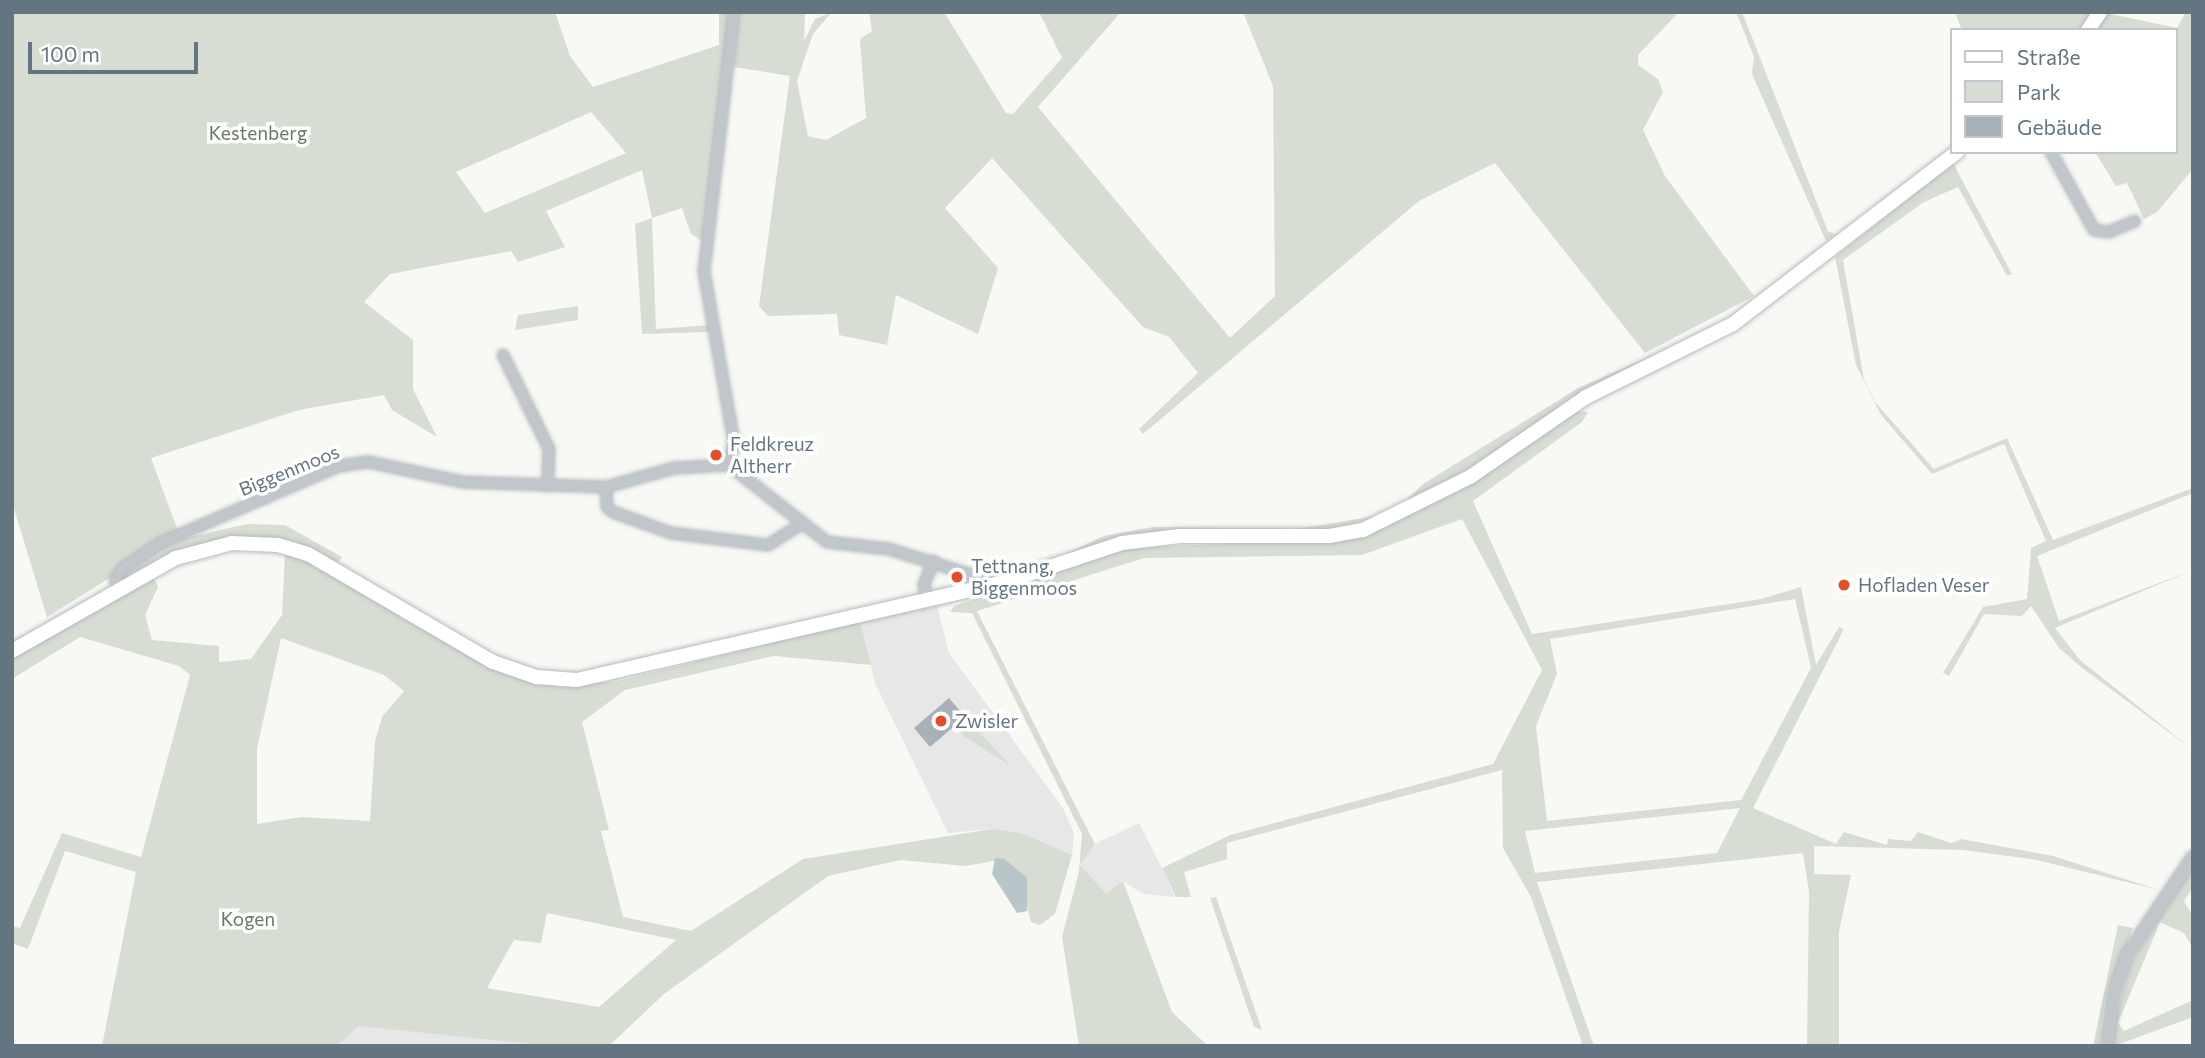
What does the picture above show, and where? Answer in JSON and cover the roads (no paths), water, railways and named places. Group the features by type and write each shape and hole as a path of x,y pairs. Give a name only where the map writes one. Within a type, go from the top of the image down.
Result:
{"main road":[{"path":"2089,28 2100,12"},
{"path":"12,651 121,588 208,547 278,545 339,570 493,662 562,681 622,674 990,585 1142,539 1329,536 1397,517 1492,463 1586,397 1741,319 1954,154"}],"street":[{"path":"734,12 704,271 734,442 729,465 827,542 883,548 934,561 990,585"},
{"path":"2052,154 2094,230 2109,232 2135,221"},
{"path":"503,355 549,449 548,486"},
{"name":"Biggenmoos","path":"121,588 115,580 122,569 160,543 339,466 381,462 462,482 606,487 674,468 729,465"},
{"path":"606,487 607,507 613,512 671,533 768,545 801,524"},
{"path":"926,600 925,584 934,561"},
{"path":"2107,1046 2113,998 2127,955 2193,857"}],"place":[{"name":"Feldkreuz Altherr","path":"716,455"},
{"name":"Tettnang, Biggenmoos","path":"957,577"},
{"name":"Hofladen Veser","path":"1844,585"},
{"name":"Zwisler","path":"941,721"}],"park label":[{"name":"Kestenberg","path":"258,133"},
{"name":"Kogen","path":"248,919"}]}
